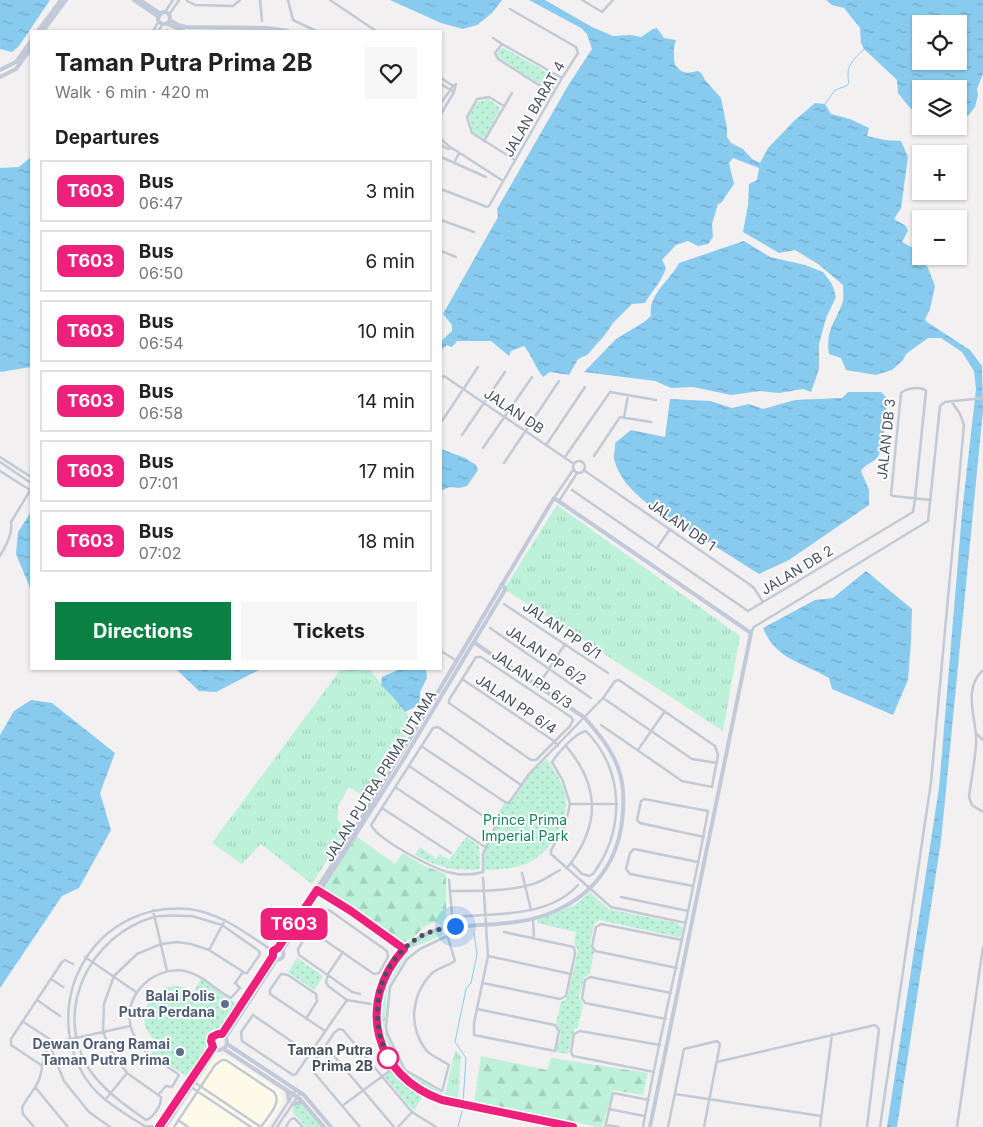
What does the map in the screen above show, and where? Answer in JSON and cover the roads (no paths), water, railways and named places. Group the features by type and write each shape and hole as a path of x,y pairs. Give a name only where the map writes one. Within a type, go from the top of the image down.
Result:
{"street":[{"path":"39,30 60,0"},
{"path":"44,30 66,0"},
{"path":"136,0 182,30"},
{"path":"158,30 173,0"},
{"path":"154,30 179,0"},
{"path":"187,1 193,5 235,6 240,0"},
{"path":"260,0 262,21"},
{"path":"288,0 293,20 314,30"},
{"path":"330,0 375,30"},
{"path":"582,0 602,12 613,0"},
{"path":"200,5 205,1 208,5"},
{"path":"230,6 231,2"},
{"name":"JALAN BARAT 4","path":"442,189 486,207 489,206 578,53 576,47 510,9"},
{"path":"163,19 186,28 268,28 281,30"},
{"path":"493,38 562,78"},
{"path":"0,70 9,66 19,57 30,42"},
{"path":"502,44 495,53 498,59 553,94"},
{"path":"0,77 16,68 30,49"},
{"path":"442,79 454,87"},
{"path":"442,85 454,92"},
{"path":"442,102 454,87"},
{"path":"442,112 454,92 454,87"},
{"path":"484,141 512,94"},
{"path":"504,106 487,96 475,101 467,116 471,132 515,160"},
{"path":"442,140 459,153 503,181"},
{"path":"442,145 452,148"},
{"path":"454,163 459,153"},
{"path":"442,157 486,177"},
{"path":"442,220 474,232"},
{"path":"442,251 456,257"},
{"path":"442,421 478,368"},
{"path":"462,435 505,372"},
{"name":"JALAN DB","path":"442,377 505,416 574,464"},
{"path":"483,448 532,377"},
{"path":"504,463 559,381"},
{"path":"546,445 585,387"},
{"name":"JALAN DB 2","path":"572,490 745,609 750,610 910,514 914,509 926,391 922,388 902,390"},
{"name":"JALAN DB 3","path":"902,390 890,492 893,496 915,499"},
{"path":"564,457 610,392 656,400"},
{"path":"624,418 628,395"},
{"path":"650,1127 751,633 754,627 926,524 929,519 940,406 942,403 952,401 983,398"},
{"path":"880,1127 931,782 964,425 952,401"},
{"path":"594,456 619,419 651,422"},
{"path":"0,457 30,476"},
{"path":"559,501 578,473 584,471 584,463 580,461 574,464 574,470 554,498 751,633"},
{"path":"0,462 30,482"},
{"path":"574,470 578,473"},
{"path":"0,471 30,489"},
{"name":"JALAN DB 1","path":"584,471 752,586 763,602"},
{"path":"0,556 9,539 12,522 30,492"},
{"name":"JALAN PUTRA PRIMA UTAMA","path":"400,761 501,585 554,498"},
{"path":"915,499 931,500"},
{"path":"657,548 670,529"},
{"name":"JALAN PUTRA PRIMA UTAMA","path":"275,958 282,956 280,950 319,891 474,642 505,590 505,587 501,585"},
{"name":"JALAN PP 6/1","path":"504,604 608,673"},
{"name":"JALAN PP 6/2","path":"490,628 548,670 592,698"},
{"path":"474,642 585,718 611,752 618,766 624,798 623,827 613,856 598,879 572,904 534,919 445,928 426,934 404,949 388,970 382,985 377,1005 379,1032 384,1050 395,1067 411,1084 428,1095 466,1105 573,1127"},
{"path":"538,686 565,644"},
{"path":"442,652 457,661"},
{"name":"JALAN PP 6/3","path":"462,679 476,657 481,658 571,717 573,723 554,741"},
{"path":"983,670 977,677 973,689 972,711 976,743 969,797 972,805 983,812"},
{"path":"462,679 449,703 531,760 536,760 554,741"},
{"name":"JALAN PP 6/4","path":"462,679 554,741 558,746"},
{"path":"421,746 504,802 509,803 529,774 585,718 615,681 619,680 715,746 718,751 718,763 712,787 682,781 601,725"},
{"path":"603,698 692,759 718,763"},
{"path":"638,750 665,711"},
{"path":"400,761 409,766 492,822 495,827 485,847 482,861 483,872 450,873 434,867 398,847 374,831 371,825 409,766 421,746 433,728 438,727 521,785"},
{"path":"571,863 582,874 589,876 593,874 601,863 614,833 616,804 614,777 605,756 586,731 581,732 552,762 563,781 570,804 565,826 550,852 611,907 686,924"},
{"path":"976,733 983,740"},
{"path":"566,746 584,770 592,804 591,824 586,840 567,868"},
{"path":"395,787 485,847"},
{"path":"642,1127 686,924 704,837 708,811 644,799 641,801 638,822 704,837"},
{"path":"570,804 616,804"},
{"path":"382,808 451,853"},
{"path":"693,886 630,874 626,869 630,853 634,849 698,862"},
{"path":"450,891 524,886 545,879 560,870"},
{"path":"522,873 531,910"},
{"path":"477,1009 555,1025 559,1031 555,1051 476,1036 472,1032 488,956 483,878"},
{"path":"449,880 452,914 456,917 517,913 531,910 561,899 578,885"},
{"path":"319,891 351,911 404,949"},
{"path":"621,897 688,911"},
{"path":"214,1048 159,1127 146,1127 105,1100 83,1074 68,1030 70,996 75,977 85,957 116,927 153,910 190,909 225,920 273,951 280,950"},
{"path":"153,910 167,971"},
{"path":"310,930 374,974 379,973 388,957 387,951 329,910 322,912 310,930 298,949 299,955 352,992 360,994"},
{"path":"192,916 222,925 259,951 260,954 247,973 209,950 177,942 161,944 137,954 114,976 104,1004 103,1031 109,1048 128,1074 159,1094 162,1101 149,1120 110,1094 88,1067 74,1031 79,988 92,962 104,946 118,933 136,924 155,917 192,916"},
{"path":"534,919 534,938"},
{"path":"209,950 225,920"},
{"path":"676,968 595,951 592,946 598,925 601,924 682,940"},
{"path":"445,928 455,961 432,973 416,997 414,1021 414,1027 427,1051 449,1065 442,1091 405,1070 387,1033 386,1026 390,986 407,959 420,949 447,936"},
{"path":"483,983 562,999 566,996 575,952 572,946 504,932"},
{"path":"957,1127 983,946"},
{"path":"224,1036 275,958 273,951"},
{"path":"343,952 328,974 326,982 328,986 347,1000 377,1005"},
{"path":"488,956 571,974"},
{"path":"85,957 136,992"},
{"path":"41,1066 11,1045 10,1039 62,962 65,960 73,964"},
{"path":"159,1094 166,1086 172,1087 179,1076 150,1057 141,1047 130,1026 131,1007 136,992 153,977 167,971 184,971 198,975 229,997 233,997 240,987 235,983 243,972"},
{"path":"306,1019 317,1001 316,994 284,974 278,976 270,990 270,994 306,1019 325,1032"},
{"path":"666,1019 585,1004 582,998 585,980 590,977 671,993"},
{"path":"51,979 63,987"},
{"path":"37,1000 60,1016"},
{"path":"310,1054 253,1016 241,1032 242,1041 293,1075 296,1074 310,1054 347,1000"},
{"path":"22,1021 51,1040 64,1081 89,1112 110,1127"},
{"path":"717,1062 875,1024 879,1029 867,1127"},
{"path":"34,1127 23,1114 22,1108 39,1080 45,1053 52,1044 130,1026"},
{"path":"360,1127 311,1068 334,1033 339,1030 343,1030 412,1112 436,1127"},
{"path":"654,1072 573,1056 571,1052 576,1031 660,1045"},
{"path":"214,1048 211,1041 212,1037 218,1034 224,1036"},
{"path":"820,1127 832,1034"},
{"path":"224,1036 227,1044 297,1094 324,1127"},
{"path":"668,1127 684,1049 717,1041 720,1043 704,1127"},
{"path":"224,1049 227,1044"},
{"path":"214,1048 224,1049 287,1090 309,1100 331,1127"},
{"path":"165,1127 214,1048"},
{"path":"324,1048 334,1056 394,1127"},
{"path":"174,1127 178,1120 198,1091 201,1086 215,1065 222,1060 226,1060 274,1092 277,1096 277,1103 261,1127 201,1086 193,1084"},
{"path":"342,1106 395,1067"},
{"path":"105,1100 128,1074"},
{"path":"193,1084 198,1091 251,1127"},
{"path":"35,1086 68,1127"},
{"path":"277,1127 291,1102 287,1090"},
{"path":"619,1127 605,1126 613,1093 649,1100"},
{"path":"272,1127 297,1094"},
{"path":"674,1094 821,1116"},
{"path":"291,1102 302,1102"},
{"path":"609,1108 644,1116"},
{"path":"398,1127 412,1112"},
{"path":"286,1127 290,1120 294,1118 304,1127"},
{"path":"178,1120 188,1127"},
{"path":"545,1127 546,1122"}],"water":[{"path":"0,0 50,0 19,46 12,52 0,49"},
{"path":"390,0 502,0 492,13 477,25 463,29 441,23"},
{"path":"529,0 545,0 592,27 613,36 631,35 641,37 657,28 664,38 676,40 674,47 675,65 681,71 687,73 698,71 702,74 721,98 727,137 731,143 743,149 752,159 760,163 768,148 794,121 815,103 825,104 831,114 850,119 869,128 867,136 901,141 908,157 901,208 894,219 906,226 908,231 902,242 912,247 912,265 926,265 935,286 930,309 925,319 970,350 982,366 983,410 941,841 897,1127 887,1127 939,788 962,513 976,389 974,371 962,352 941,338 928,338 906,354 903,360 892,370 876,375 846,370 841,358 829,354 828,345 832,326 843,301 843,285 818,264 795,250 779,253 743,232 748,205 749,184 757,180 759,168 733,158 729,163 734,184 721,203 718,204 712,224 713,237 708,244 698,246 688,241 676,245 662,260 666,268 645,303 632,304 613,323 587,355 578,359 569,375 550,372 543,377 524,346 511,351 509,356 491,341 457,341 452,347 447,345 442,349 442,340 452,331 452,325 443,314 498,217 497,209 569,84 592,49 587,34 581,28"},
{"path":"826,0 983,0 983,74 977,89 978,95 975,107 968,116 967,80 912,80 911,109 898,93 897,80 864,49 861,43 860,28 844,8 832,5"},
{"path":"30,158 30,367 0,372 0,168 19,167"},
{"path":"744,241 770,257 805,265 823,272 832,284 836,297 826,318 819,344 819,369 811,392 803,389 779,393 760,391 731,395 693,387 671,388 655,381 584,372 616,339 651,316 651,308 656,295 679,263"},
{"path":"848,392 881,392 887,398 884,430 879,454 877,458 861,471 869,490 869,505 789,560 759,574 648,504 627,484 616,466 614,459 615,443 631,430 665,437 670,399 710,401 732,408 749,404 763,409 795,400 842,398"},
{"path":"442,449 465,458 476,465 478,470 467,486 459,488 449,487 442,490"},
{"path":"30,514 30,588 16,554 18,532"},
{"path":"866,571 912,609 908,680 893,715 832,689 829,678 782,654 768,639 763,628 815,600 833,598"},
{"path":"177,670 259,670 216,692 199,691"},
{"path":"398,670 426,670 427,678 420,692 420,701 417,706 405,712 381,685 382,677"},
{"path":"31,700 52,703 115,753 100,793 111,830 79,888 62,896 0,988 0,735 14,711"}],"waterway":[{"path":"825,104 835,90 849,83 849,67 864,49"},
{"path":"463,1103 466,1058 455,1042 466,989 471,983 477,954 474,933"},
{"path":"458,1127 463,1107"}],"place":[{"name":"Balai Polis Putra Perdana","path":"225,1004"},
{"name":"Dewan Orang Ramai Taman Putra Prima","path":"180,1052"},
{"name":"Taman Putra Prima 2B","path":"388,1058"}],"park label":[{"name":"Prince Prima Imperial Park","path":"525,828"}]}
